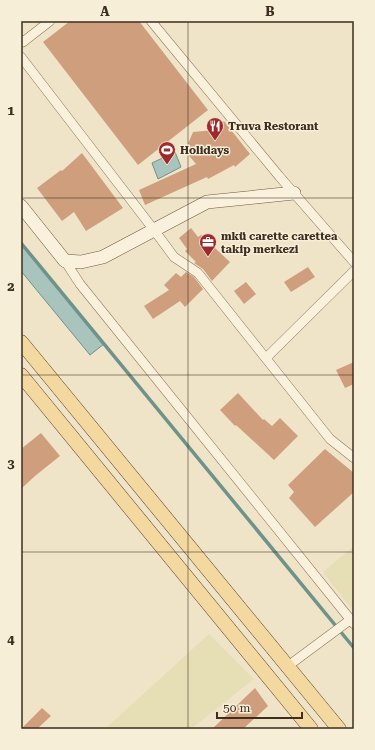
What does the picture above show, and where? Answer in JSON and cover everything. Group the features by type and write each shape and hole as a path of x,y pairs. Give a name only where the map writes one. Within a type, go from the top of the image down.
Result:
{"main road":[{"path":"21,342 339,729"},
{"path":"21,375 311,729"}],"street":[{"path":"22,42 50,21"},
{"path":"151,21 294,193 354,262"},
{"path":"21,57 174,257 198,273 330,439 354,458"},
{"path":"65,261 81,262 103,257 207,202 294,193"},
{"path":"21,206 65,261 80,284 352,622 288,666"},
{"path":"266,358 354,271"}],"shaded area":[{"path":"354,546 354,612 323,572"},
{"path":"209,634 254,679 191,729 105,729"}],"water":[{"name":"Holidays","path":"175,152 181,167 158,179 152,163"},
{"path":"21,243 104,344 90,355 21,271"}],"building":[{"path":"70,21 139,21 208,110 138,165 43,42"},
{"name":"Truva Restorant","path":"224,121 250,154 235,167 234,165 208,179 207,177 145,205 139,190 196,164 185,151 193,132 214,130"},
{"path":"82,153 123,208 86,231 74,212 62,221 37,188 61,170 62,171"},
{"name":"mkü carette carettea takip merkezi","path":"191,228 198,237 201,235 230,262 212,281 203,269 194,263 196,262 185,251 187,249 179,238"},
{"path":"308,267 315,277 291,292 284,282"},
{"path":"186,272 194,277 203,289 185,307 180,301 153,319 144,306 169,290 164,285 176,273 181,277"},
{"path":"246,282 256,294 244,304 234,291"},
{"path":"354,362 354,384 345,388 336,370"},
{"path":"238,393 263,420 264,419 272,426 280,418 298,436 274,460 236,425 235,426 220,410"},
{"path":"41,433 60,456 21,489 21,449"},
{"path":"325,449 354,473 354,492 315,527 289,498 294,492 288,485"},
{"path":"255,688 268,706 243,729 212,729"},
{"path":"42,708 51,716 37,729 21,729"}],"waterway":[{"path":"21,243 354,648"}],"place":[{"name":"Truva Restorant","path":"215,141"},
{"name":"Holidays","path":"167,165"},
{"name":"mkü carette carettea takip merkezi","path":"208,257"}]}
